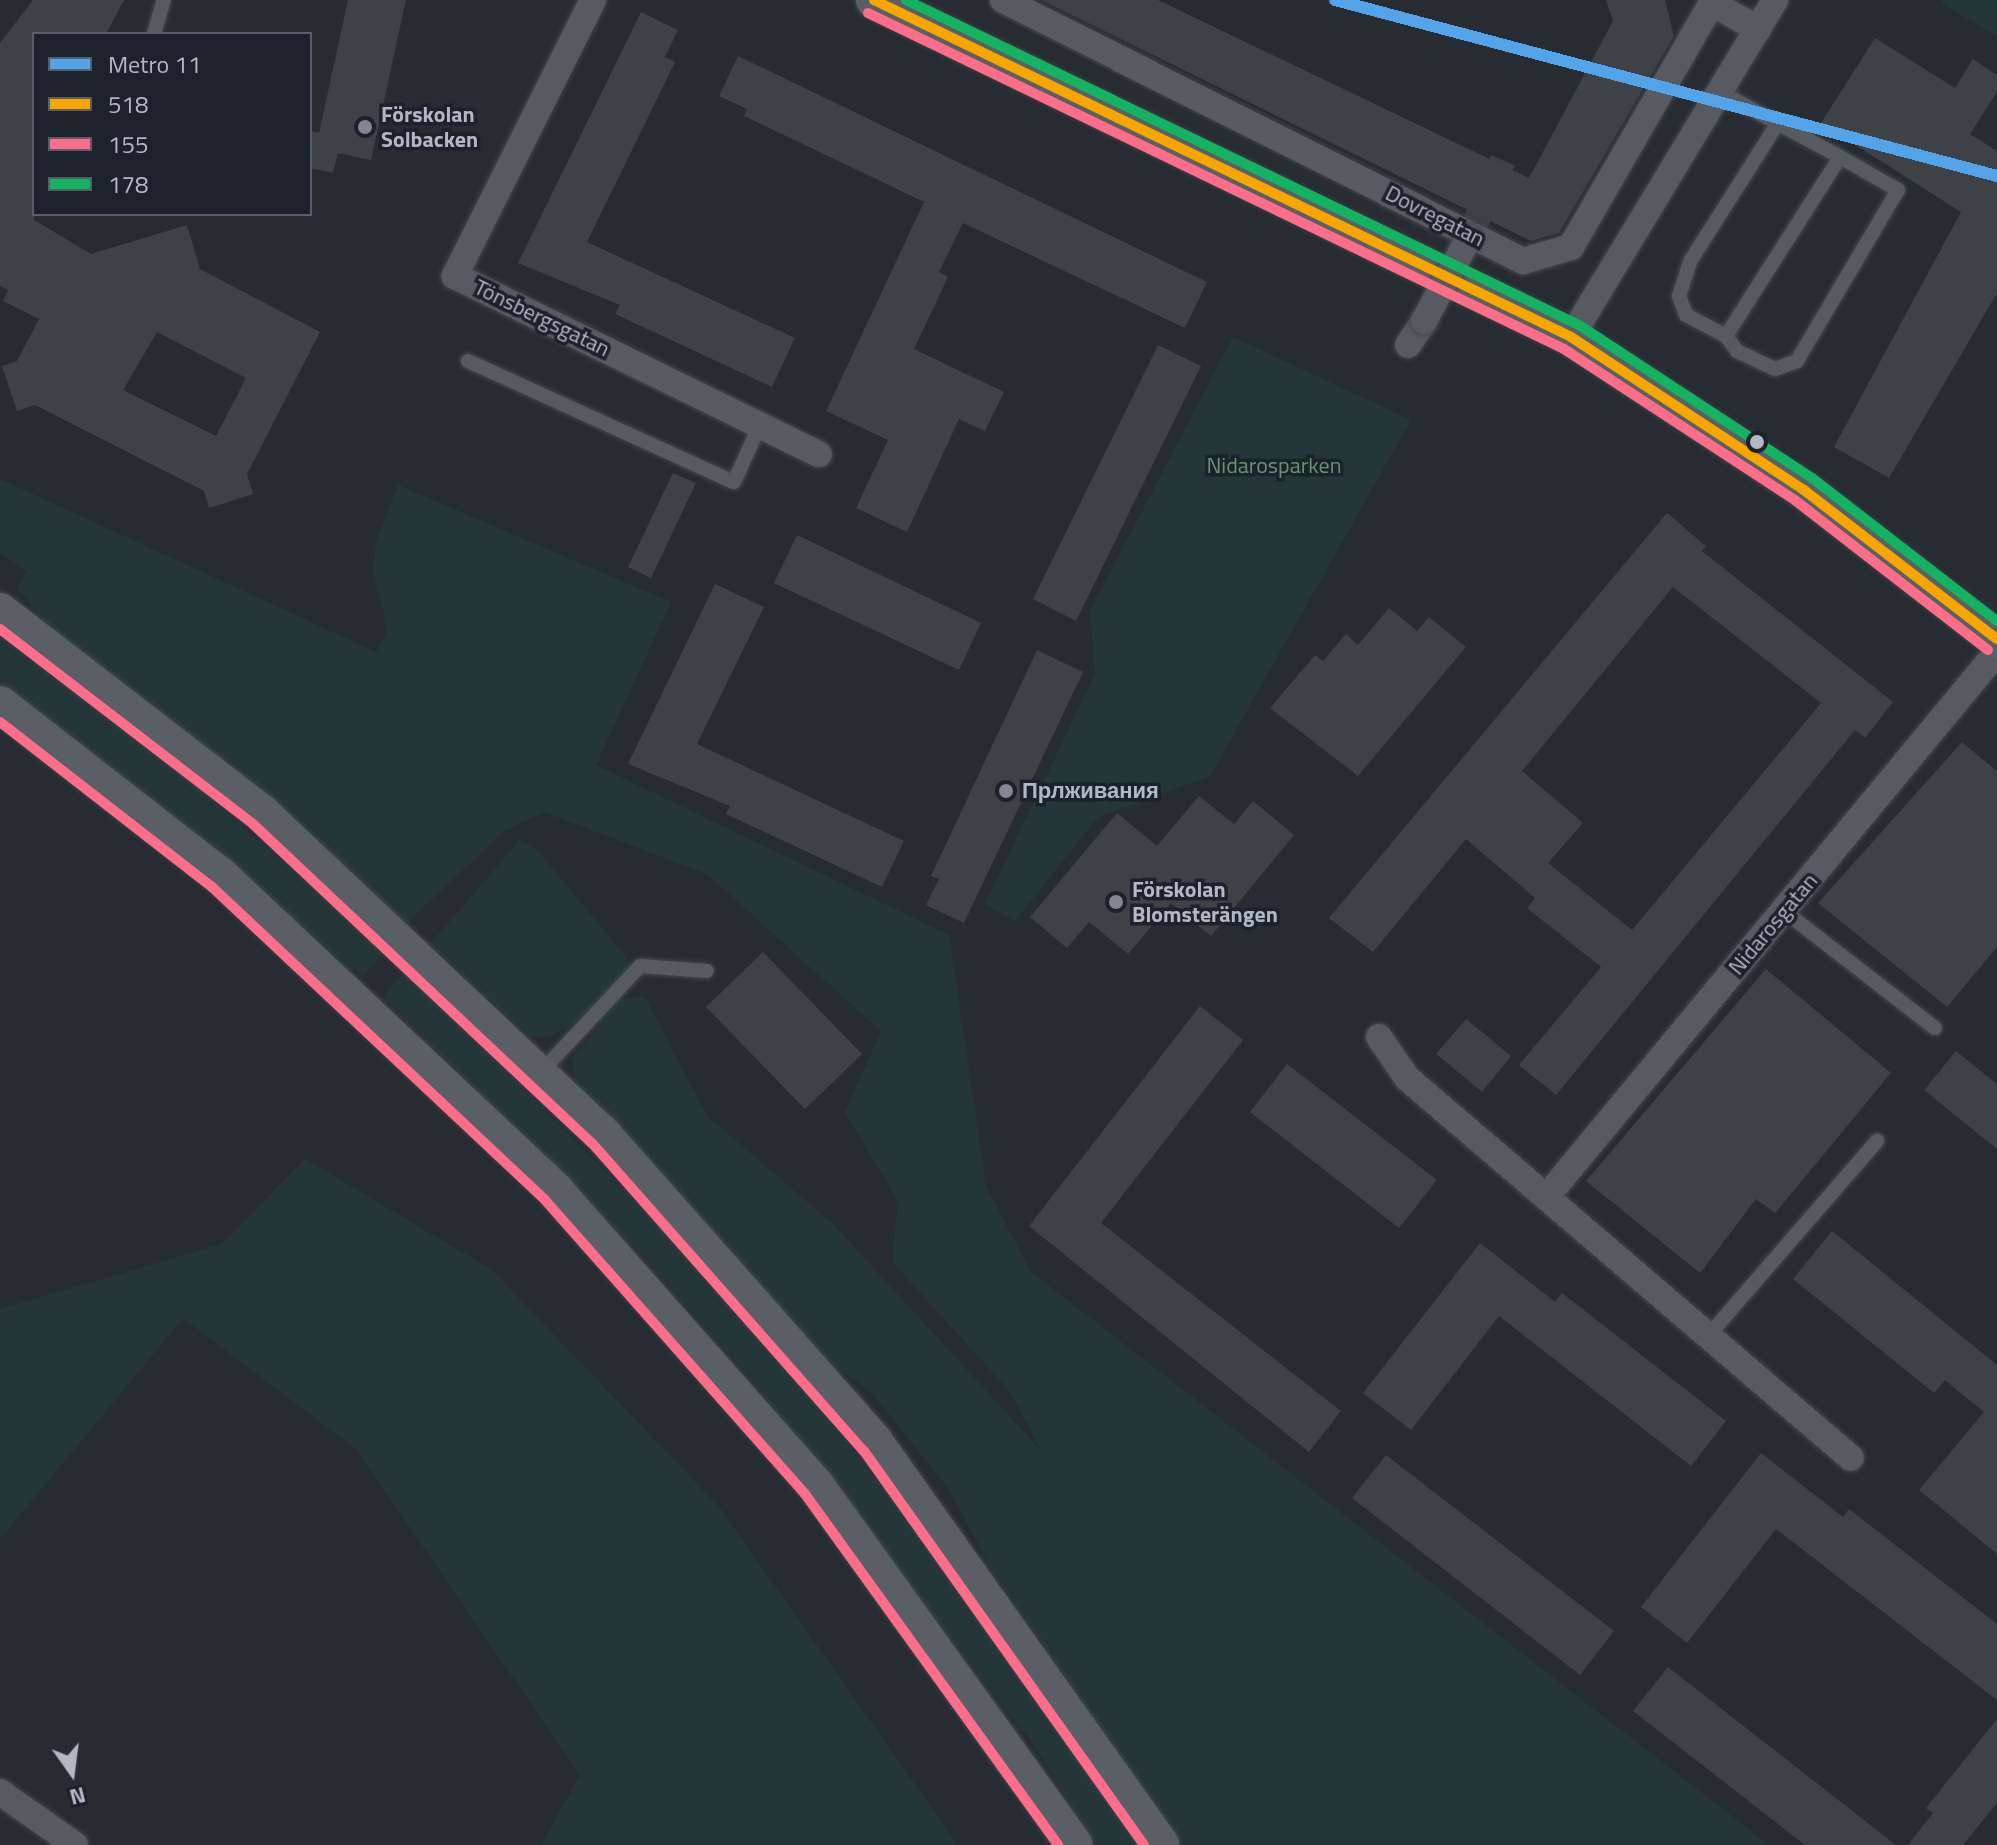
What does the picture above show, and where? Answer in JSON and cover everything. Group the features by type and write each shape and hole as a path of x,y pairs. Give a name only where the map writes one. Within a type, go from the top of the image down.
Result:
{"main road":[{"path":"892,4 1571,337 1804,490 1997,639"},
{"path":"0,611 262,813 602,1133 875,1442 1161,1845"},
{"path":"5,717 220,875 555,1190 816,1485 1075,1845"}],"street":[{"name":"Tönsbergsgatan","path":"593,0 455,276 819,454"},
{"name":"Dovregatan","path":"1003,0 1523,261 1571,247 1712,3 1758,29"},
{"path":"1571,337 1775,0"},
{"path":"1408,345 1469,237"},
{"name":"Nidarosgatan","path":"1548,1195 1997,652"},
{"path":"1379,1037 1407,1078 1548,1195 1851,1458"},
{"path":"0,1792 75,1845"}],"lane":[{"path":"155,32 164,0"},
{"path":"1720,92 1778,123 1840,157 1898,190 1797,361 1775,369 1737,351 1726,336 1686,315 1679,296 1691,260 1778,123"},
{"path":"1726,336 1840,157"},
{"path":"468,361 734,482 760,425"},
{"path":"1784,911 1935,1028"},
{"path":"539,1074 640,966 707,971"},
{"path":"1709,1335 1877,1141"}],"green space":[{"path":"1943,0 1997,0 1997,36 1941,3"},
{"name":"Nidarosparken","path":"1233,337 1411,420 1210,776 1097,818 1015,921 985,904 1095,674 1090,611"},
{"path":"0,479 376,652 388,629 373,571 376,542 398,485 671,602 596,765 949,935 986,1186 1031,1272 1769,1845 1181,1845 990,1566 948,1488 873,1394 832,1364 576,1083 572,1058 622,998 645,997 707,1116 834,1225 1043,1453 1009,1390 892,1262 898,1201 845,1112 881,1031 707,874 544,812 503,832 407,923 51,629 17,588 27,571 0,553"},
{"path":"0,637 199,789 385,951 363,977 0,681"},
{"path":"520,840 538,851 626,957 627,969 577,1021 549,1037 532,1037 430,944"},
{"path":"406,970 703,1270 811,1396 927,1545 1139,1845 1097,1845 1033,1744 748,1375 631,1243 383,997"},
{"path":"305,1159 492,1270 719,1507 958,1845 541,1845 580,1775 356,1449 183,1318 0,1539 0,1309 222,1244"}],"building":[{"path":"33,0 124,0 107,32 32,32 32,216 91,254 187,225 200,269 320,332 247,474 253,494 209,508 204,491 35,405 17,411 2,366 17,361 39,319 3,301 8,290 0,286 0,43","holes":["157,332 246,378 216,436 123,390"]},
{"path":"348,0 406,0 371,160 338,153 333,173 312,168 312,131 319,133"},
{"path":"1041,0 1158,0 1529,178 1613,21 1606,0 1665,0 1674,36 1559,233 1531,241"},
{"path":"641,12 678,30 665,57 675,62 587,242 795,338 772,387 615,314 620,305 518,263"},
{"path":"1875,38 1955,88 1973,59 1997,75 1997,92 1970,134 1997,151 1997,293 1889,478 1834,447 1961,212 1821,123"},
{"path":"738,56 1207,282 1185,328 963,223 939,272 948,277 914,349 1004,392 985,431 959,419 907,532 856,508 888,440 826,411 924,202 744,116 747,109 719,96"},
{"path":"1158,345 1201,366 1076,621 1033,599"},
{"path":"673,473 696,483 651,578 628,567"},
{"path":"1667,513 1706,546 1702,551 1893,702 1865,738 1855,730 1556,1095 1519,1065 1601,967 1527,908 1535,898 1466,839 1373,952 1329,918","holes":["1673,587 1821,703 1632,930 1548,863 1583,823 1522,771"]},
{"path":"797,535 981,623 959,670 774,583"},
{"path":"715,584 764,607 697,744 904,841 882,887 726,814 730,806 628,764"},
{"path":"1389,608 1417,631 1429,617 1466,647 1358,776 1270,708 1315,655 1323,661 1346,634 1358,645"},
{"path":"1037,650 1083,672 964,923 926,905 939,879 931,876"},
{"path":"1962,742 1997,771 1997,947 1947,1007 1818,903"},
{"path":"1199,796 1234,824 1253,801 1294,835 1211,936 1171,903 1128,954 1089,922 1067,948 1030,917 1117,813 1157,846"},
{"path":"763,952 862,1054 805,1109 706,1007"},
{"path":"1766,969 1891,1073 1775,1213 1756,1199 1700,1273 1586,1181"},
{"path":"1200,1006 1243,1040 1101,1223 1341,1411 1309,1452 1029,1226"},
{"path":"1466,1019 1511,1056 1482,1092 1436,1054"},
{"path":"1956,1051 1997,1084 1997,1149 1924,1090"},
{"path":"1287,1064 1437,1180 1399,1228 1250,1112"},
{"path":"1832,1231 1997,1365 1997,1554 1919,1490 1984,1412 1945,1380 1934,1393 1793,1279"},
{"path":"1480,1243 1555,1302 1562,1293 1726,1421 1691,1466 1499,1316 1411,1430 1363,1393"},
{"path":"1761,1453 1843,1517 1849,1509 1997,1624 1997,1700 1776,1529 1687,1643 1641,1607"},
{"path":"1386,1455 1614,1631 1580,1675 1352,1498"},
{"path":"1668,1667 1896,1845 1805,1845 1633,1711"},
{"path":"1997,1719 1997,1803 1963,1845 1908,1845 1933,1813 1926,1808"}],"tunnel":[{"path":"1469,237 1503,160"}],"metro line":[{"name":"11","path":"1335,0 1997,176"}],"transit line":[{"name":"518","path":"874,0 1571,337 1804,490 1997,639"},
{"name":"178","path":"906,0 1579,325 1812,478 1997,621"},
{"name":"155","path":"868,13 1564,349 1796,501 1988,650"},
{"name":"155","path":"0,629 253,824 592,1143 864,1451 1144,1845"},
{"name":"155","path":"0,722 211,886 545,1200 805,1494 1058,1845"}],"place":[{"name":"Förskolan Solbacken","path":"365,127"},
{"name":"Прлживания","path":"1006,791"},
{"name":"Förskolan Blomsterängen","path":"1116,902"}]}
